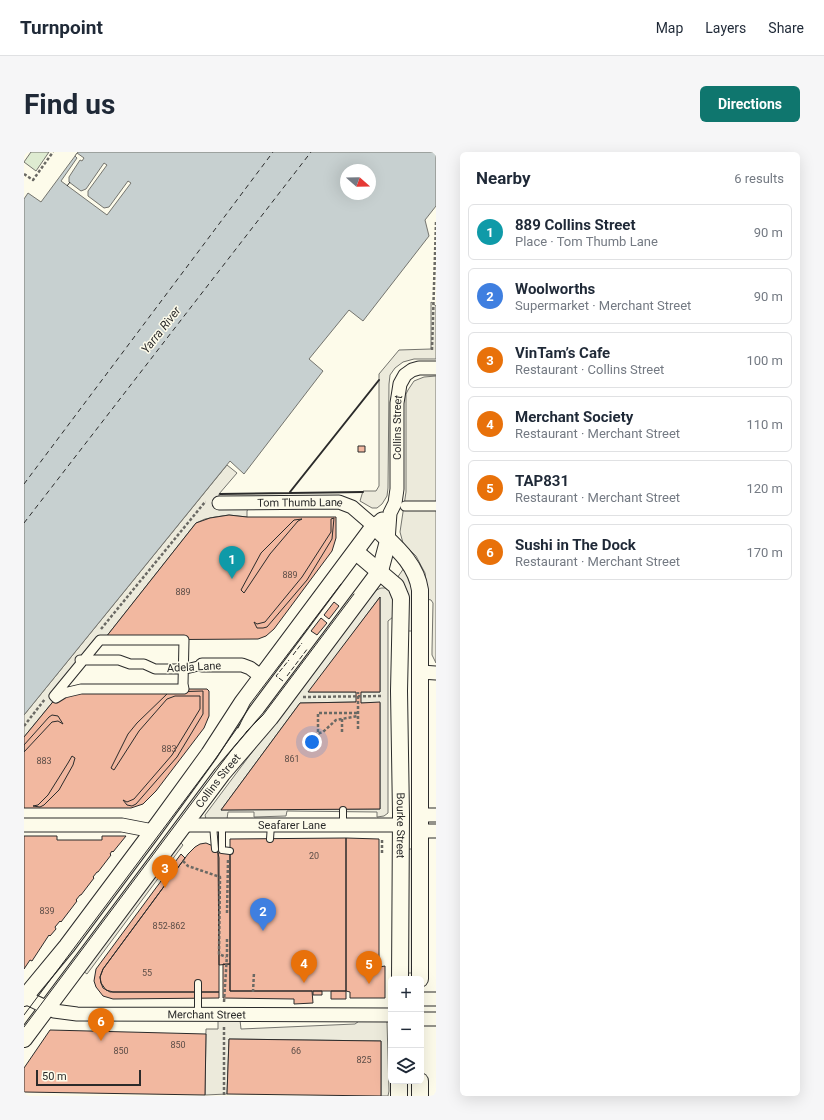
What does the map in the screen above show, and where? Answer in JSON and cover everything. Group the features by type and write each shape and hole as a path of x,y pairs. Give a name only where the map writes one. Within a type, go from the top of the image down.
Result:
{"street":[{"name":"Collins Street","path":"24,1040 222,774 270,718 380,571 388,541 390,513 395,503 397,489 398,403 400,384 405,375 412,370 419,368 436,368"},
{"name":"Tom Thumb Lane","path":"219,503 340,503 352,507 374,526"},
{"path":"405,506 436,506"},
{"name":"Collins Street","path":"25,998 67,946 153,831 209,754 242,703 374,526 390,513"},
{"name":"Bourke Street","path":"374,526 412,566 417,575 421,600 428,672 428,831 420,976"},
{"name":"Bourke Street","path":"356,552 396,586 400,595 400,976"},
{"path":"100,640 184,640 183,669 184,689 81,689 64,693 56,698 54,696 80,660 100,640"},
{"name":"Adela Lane","path":"80,660 119,660 130,664 144,664 155,669 183,669 202,665 242,665 250,668 262,677"},
{"path":"400,672 428,672"},
{"path":"401,825 428,815"},
{"path":"24,825 122,825 153,831"},
{"name":"Seafarer Lane","path":"184,825 401,825"},
{"path":"401,825 428,831"},
{"name":"Merchant Street","path":"25,998 56,1012 77,1014 388,1015"},
{"path":"424,999 436,999"},
{"path":"424,1019 436,1019"},
{"path":"399,1084 399,1096"},
{"path":"420,1084 420,1096"}],"lane":[{"path":"343,810 343,825"},
{"path":"215,849 217,825"},
{"path":"217,825 222,850 229,851"},
{"path":"270,839 271,825"},
{"path":"198,983 198,1014"}],"path":[{"path":"24,174 33,180 53,152"},
{"path":"432,350 436,222"},
{"path":"98,634 204,502 219,503"},
{"path":"358,692 358,729"},
{"path":"302,697 383,696"},
{"path":"318,747 318,713 358,715"},
{"path":"309,736 325,730 336,720 358,715"},
{"path":"342,719 342,732"},
{"path":"228,913 229,851"},
{"path":"183,861 188,866 220,877 219,954 226,957"},
{"path":"224,1005 227,938"},
{"path":"253,992 254,972"},
{"path":"224,1026 224,1096"}],"green space":[{"path":"31,152 49,152 36,171 24,162"}],"shaded area":[{"path":"431,302 436,306 436,359 414,359 403,362 395,368 390,375 387,496 382,504 377,508 372,508 360,501 363,491 376,491 379,486 379,374 399,350 431,349"},
{"path":"436,376 436,663 432,655 433,603 431,600 427,599 425,573 416,556 403,543 400,532 406,492 406,394 414,381 424,377"},
{"path":"227,465 237,473 219,494 219,508 248,509 247,517 229,515 205,519 196,523 106,637 100,641 24,737 24,715"},
{"path":"404,568 411,575 418,631 405,631 397,578"},
{"path":"385,588 390,591 394,599 393,617 388,621 388,813 384,816 377,817 377,812 287,811 286,816 254,817 254,812 228,812 227,819 206,819 205,815 372,592","holes":["380,597 380,692 309,692","356,702 360,706 361,703 380,703 380,809 221,810 300,703"]},
{"path":"180,842 183,845 87,974 83,971"},
{"path":"405,849 416,849 416,973 405,973"},
{"path":"362,1019 385,1020 387,1022 388,1096 381,1096 381,1041 229,1039 227,1094 205,1095 206,1029 218,1029 218,1020 240,1020 241,1029 355,1024"}],"water":[{"name":"Yarra River","path":"78,152 436,152 436,206 425,220 429,236 363,321 349,310 309,359 323,371 244,474 230,461 24,715 24,199 28,193 41,202"}],"pier":[{"path":"77,153 84,158 82,161 80,160 69,177 69,182 81,191 86,189 104,163 107,165 88,191 88,196 104,208 109,207 128,181 131,183 107,215 61,181 77,158 75,156"}],"building":[{"path":"358,446 365,446 365,452 358,452"},
{"path":"229,515 247,517 336,517 336,538 332,551 274,629 266,636 258,639 107,640 106,637 196,523 210,518"},
{"path":"334,518 332,539 307,580 267,627 257,628 254,622 257,624 265,622 302,577 331,532 331,519"},
{"path":"302,519 298,521 270,554 244,593 241,590 261,553 294,520"},
{"path":"380,597 380,692 361,692 361,703 380,702 380,809 221,810 300,703 356,702 356,692 308,692"},
{"path":"334,602 339,606 329,619 324,615"},
{"path":"321,618 327,623 317,635 311,631"},
{"path":"81,689 207,689 209,691 209,716 204,728 156,791 143,804 131,808 24,808 24,737 56,698"},
{"path":"203,691 203,714 177,757 136,804 132,806 127,805 123,800 127,802 134,799 172,755 200,709 200,696 175,696 167,699 139,731 114,770 111,768 128,734 137,723 168,693"},
{"path":"52,715 58,716 63,724 58,721 52,722 24,752 24,745"},
{"path":"72,756 75,758 73,765 59,790 44,805 40,807 33,806 38,805 48,795"},
{"path":"24,836 57,836 57,840 102,840 102,836 126,836 113,852 112,851 110,854 111,855 76,900 77,901 61,922 60,921 55,927 56,929 50,936 49,935 32,961 30,960 24,969"},
{"path":"346,838 379,839 379,967 385,966 385,998 350,998 350,992 346,991"},
{"path":"346,838 346,991 230,991 230,839"},
{"path":"206,843 213,846 218,853 219,858 219,992 113,992 106,990 101,983 100,977 103,969 188,854 195,847"},
{"path":"230,852 230,964 219,965 218,853"},
{"path":"181,854 185,858 103,969 100,977 101,983 103,988 110,992 219,992 219,998 113,999 103,996 96,987 94,981 96,969"},
{"path":"223,964 230,964 230,991 312,991 313,1003 294,1004 294,999 223,998"},
{"path":"313,991 322,991 322,995 313,995"},
{"path":"331,991 346,991 346,999 331,999"},
{"path":"50,1030 206,1034 205,1095 24,1092 24,1068"},
{"path":"229,1039 381,1041 381,1096 227,1094"}],"ferry route":[{"path":"24,484 273,152"},
{"path":"24,523 311,152"}],"tram line":[{"path":"238,728 250,704 341,584"},
{"path":"246,732 263,715 354,594"},
{"path":"24,1015 240,724"},
{"path":"24,1027 233,748 249,729"}],"fence":[{"path":"67,186 70,182"},
{"path":"293,655 302,643"},
{"path":"287,676 308,648"},
{"path":"283,681 276,676 289,660"}],"wall":[{"path":"290,492 379,380"},
{"path":"220,494 363,492"}],"place":[{"name":"889 Collins Street","path":"232,579"},
{"name":"VinTam’s Cafe","path":"165,888"},
{"name":"Woolworths","path":"263,931"},
{"name":"Merchant Society","path":"304,983"},
{"name":"TAP831","path":"369,984"},
{"name":"Sushi in The Dock","path":"101,1041"}]}
